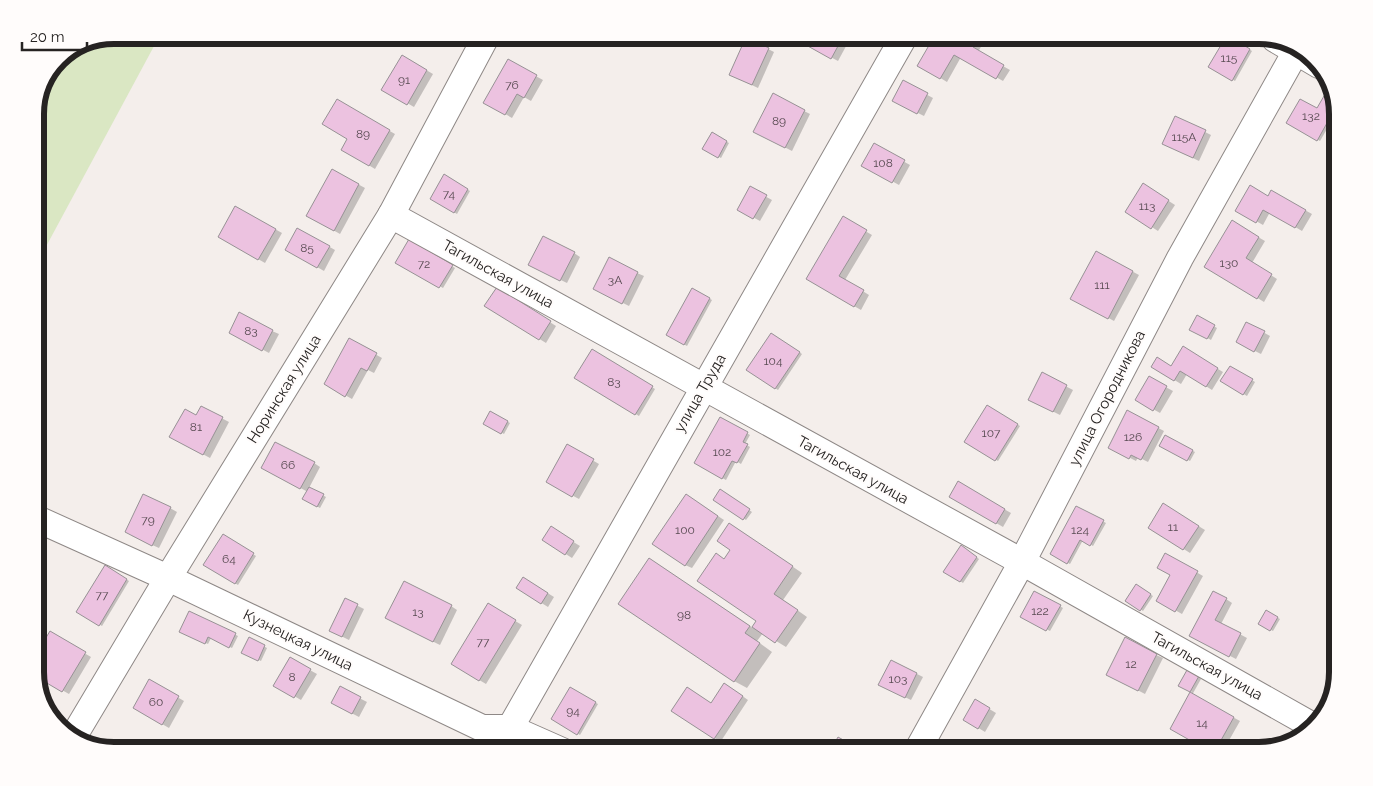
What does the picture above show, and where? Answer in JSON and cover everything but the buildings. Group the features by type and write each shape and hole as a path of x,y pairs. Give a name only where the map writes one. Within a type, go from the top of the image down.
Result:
{"street":[{"name":"Норинская улица","path":"77,731 168,578 391,215 482,44"},
{"name":"улица Труда","path":"501,742 900,44"},
{"name":"улица Огородникова","path":"922,742 1022,562 1288,50"},
{"name":"Тагильская улица","path":"391,215 1022,562 1308,723"},
{"name":"Кузнецкая улица","path":"44,522 168,578 482,728 510,728 542,742"}],"green space":[{"path":"104,44 155,44 44,250 44,109 51,83 58,71 68,61 91,47"}]}
